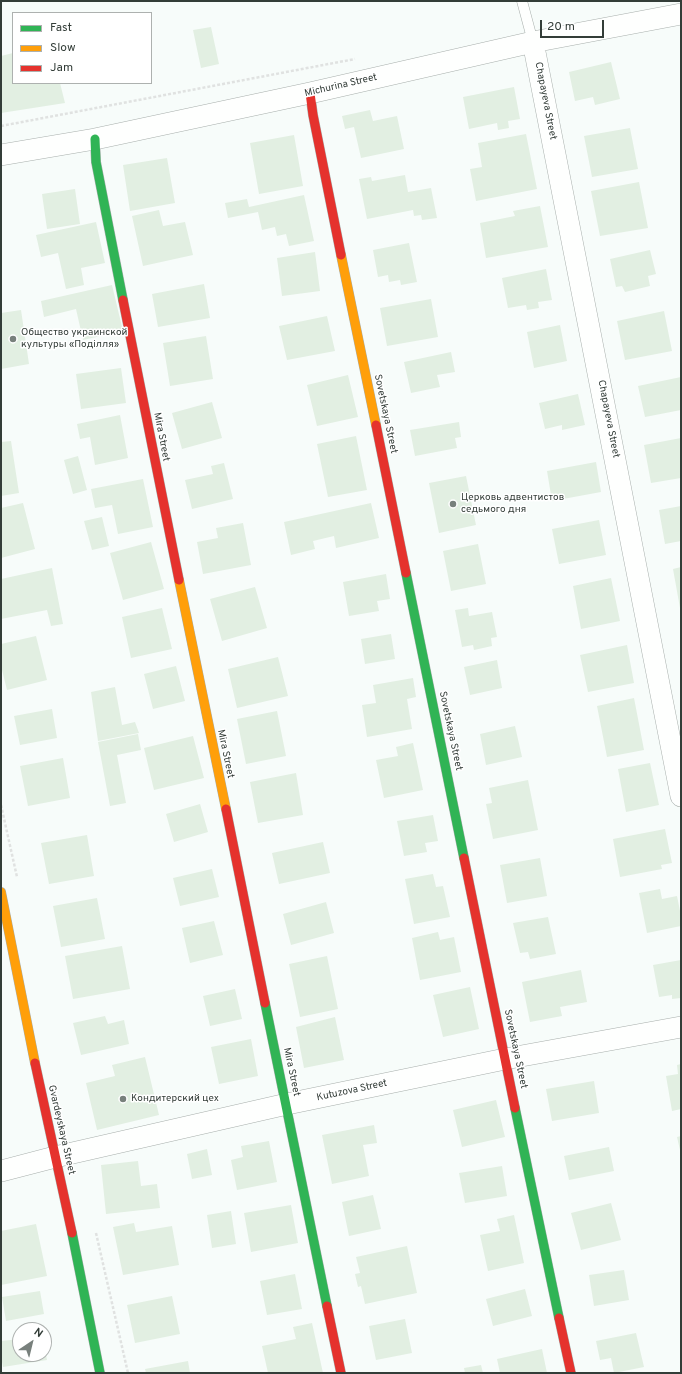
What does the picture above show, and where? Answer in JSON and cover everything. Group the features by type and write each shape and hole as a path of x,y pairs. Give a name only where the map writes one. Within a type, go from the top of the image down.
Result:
{"street":[{"name":"Michurina Street","path":"1,155 95,139 310,93 533,42 681,14"},
{"name":"Chapayeva Street","path":"533,42 681,796"},
{"name":"Sovetskaya Street","path":"310,93 321,154 505,1059 571,1373"},
{"name":"Mira Street","path":"95,139 96,162 140,389 341,1373"},
{"name":"Gvardeyskaya Street","path":"1,892 48,1127 100,1373"},
{"name":"Kutuzova Street","path":"1,1171 34,1164 55,1157 287,1104 505,1059 681,1027"}],"lane":[{"path":"522,1 533,42"}],"path":[{"path":"1,126 358,58"}],"building":[{"path":"211,27 219,64 201,68 193,30"},
{"path":"12,53 12,84 60,84 65,103 1,113 1,56"},
{"path":"611,62 620,99 595,105 593,97 575,101 569,72"},
{"path":"514,87 520,119 508,121 509,128 498,130 497,123 469,129 463,97"},
{"path":"370,110 373,121 397,116 404,149 361,158 354,127 345,129 342,116"},
{"path":"630,128 638,169 592,177 584,136"},
{"path":"526,134 537,189 476,201 470,169 482,167 478,143"},
{"path":"294,135 303,186 259,194 250,143"},
{"path":"167,158 175,203 130,211 123,165"},
{"path":"405,175 408,192 431,188 437,218 422,220 421,215 414,216 413,210 367,219 359,179 371,177 372,181"},
{"path":"639,182 648,228 600,236 591,191"},
{"path":"75,189 80,224 47,229 42,194"},
{"path":"304,195 314,241 289,246 286,234 277,236 275,227 262,230 258,212 228,218 225,203 247,199 249,207"},
{"path":"540,206 548,247 486,258 480,223 515,216 513,211"},
{"path":"159,210 163,226 185,222 193,255 143,266 132,216"},
{"path":"96,222 105,263 81,268 84,285 66,289 58,253 41,257 36,235"},
{"path":"409,243 417,282 401,285 400,280 389,282 388,275 378,277 373,250"},
{"path":"650,250 656,274 648,276 650,286 625,292 622,286 616,287 610,259"},
{"path":"315,252 320,291 282,296 277,258"},
{"path":"546,269 552,300 538,302 539,308 527,310 526,305 508,308 502,278"},
{"path":"204,284 210,318 158,327 152,294"},
{"path":"112,285 123,331 83,340 76,309 44,317 41,301"},
{"path":"431,299 438,337 387,346 380,308"},
{"name":"Общество украинской культуры «Поділля»","path":"21,310 29,364 1,369 1,313"},
{"path":"664,311 672,351 625,360 617,321"},
{"path":"327,316 335,351 287,360 279,326"},
{"path":"560,325 567,361 534,368 527,332"},
{"path":"206,336 213,379 170,386 163,343"},
{"path":"451,352 455,372 437,375 440,387 411,393 404,362"},
{"path":"121,368 126,403 81,409 76,374"},
{"path":"348,375 358,417 317,426 307,385"},
{"path":"681,377 681,410 645,417 638,386"},
{"path":"578,394 585,425 562,430 562,425 545,429 539,403"},
{"path":"212,402 222,438 182,449 172,413"},
{"path":"120,415 128,458 95,465 90,437 80,439 77,424"},
{"path":"459,422 461,437 455,438 457,448 415,456 410,430"},
{"path":"356,436 367,490 328,497 317,444"},
{"path":"681,438 681,478 651,483 644,445"},
{"path":"11,441 19,493 1,496 1,442"},
{"path":"78,456 87,490 73,494 64,460"},
{"path":"596,462 601,492 552,501 547,471"},
{"path":"224,463 233,499 192,509 185,480 213,474 211,466"},
{"name":"Церковь адвентистов седьмого дня","path":"466,476 476,525 439,533 429,483"},
{"path":"143,479 153,527 118,534 112,505 95,508 91,489"},
{"path":"23,503 35,549 1,558 1,508"},
{"path":"371,503 379,538 336,548 334,536 313,541 315,549 291,555 284,522"},
{"path":"681,506 681,541 665,544 659,510"},
{"path":"102,517 109,546 92,550 84,521"},
{"path":"599,520 606,555 559,564 552,529"},
{"path":"243,523 251,565 203,574 197,542 218,538 216,528"},
{"path":"151,542 164,589 123,600 110,553"},
{"path":"478,544 486,584 451,591 443,551"},
{"path":"681,567 681,607 680,608 673,569"},
{"path":"52,568 63,624 51,626 47,610 1,619 1,579"},
{"path":"386,574 390,599 377,601 379,611 349,616 343,582"},
{"path":"611,578 620,621 581,629 573,586"},
{"path":"255,587 267,628 222,641 210,599"},
{"path":"162,608 172,649 131,658 122,617"},
{"path":"468,608 469,616 492,612 497,637 491,638 492,646 474,650 473,645 462,647 455,610"},
{"path":"391,634 395,659 365,664 361,639"},
{"path":"36,636 47,680 7,690 1,666 1,644"},
{"path":"627,645 634,683 588,692 580,655"},
{"path":"278,657 288,696 237,708 228,669"},
{"path":"497,660 502,688 470,695 464,667"},
{"path":"176,666 185,701 153,709 144,674"},
{"path":"413,678 416,697 407,699 412,729 367,737 362,705 376,703 373,685"},
{"path":"115,687 122,725 135,722 139,733 98,741 91,692"},
{"path":"634,698 644,750 607,757 597,706"},
{"path":"52,709 57,738 20,745 14,716"},
{"path":"277,711 286,756 246,764 237,719"},
{"path":"515,726 522,757 486,765 480,734"},
{"path":"138,734 141,750 117,755 126,803 110,806 98,742"},
{"path":"193,736 204,778 154,790 144,748"},
{"path":"413,743 423,790 384,798 376,760 398,756 396,747"},
{"path":"63,758 70,798 28,806 20,766"},
{"path":"650,763 659,805 626,812 618,769"},
{"path":"296,773 303,815 258,823 250,782"},
{"path":"528,780 538,830 493,839 486,804 492,803 489,788"},
{"path":"200,804 208,832 174,842 166,814"},
{"path":"433,815 438,841 425,843 427,852 404,856 397,821"},
{"path":"665,829 672,863 661,865 662,869 620,877 613,839"},
{"path":"87,835 94,876 49,884 41,843"},
{"path":"323,842 330,873 279,884 272,853"},
{"path":"540,858 547,896 507,903 500,865"},
{"path":"212,869 219,897 180,906 173,878"},
{"path":"433,874 436,887 443,886 450,917 414,924 405,879"},
{"path":"660,889 662,899 677,896 681,916 681,926 647,933 639,893"},
{"path":"97,898 105,939 61,947 53,906"},
{"path":"326,902 334,933 291,945 283,914"},
{"path":"548,917 556,954 530,959 528,952 520,953 513,923"},
{"path":"214,921 223,955 190,963 182,928"},
{"path":"438,932 440,940 454,937 461,972 420,980 412,938"},
{"path":"122,946 130,989 73,999 65,956"},
{"path":"327,956 338,1009 300,1017 289,964"},
{"path":"681,960 681,998 672,999 672,995 659,997 653,965"},
{"path":"581,970 587,1002 560,1007 562,1016 530,1022 522,982"},
{"path":"470,987 479,1029 443,1037 433,995"},
{"path":"235,989 242,1019 210,1026 203,996"},
{"path":"105,1016 108,1024 124,1020 129,1044 81,1055 73,1023"},
{"path":"335,1017 344,1060 304,1068 296,1027"},
{"path":"251,1039 258,1076 219,1084 211,1047"},
{"name":"Кондитерский цех","path":"145,1057 159,1115 97,1130 86,1083 115,1076 112,1065"},
{"path":"681,1064 681,1109 672,1111 666,1076 678,1074 677,1065"},
{"path":"594,1081 599,1113 552,1121 546,1089"},
{"path":"496,1100 505,1137 462,1147 453,1110"},
{"path":"374,1125 377,1143 363,1145 369,1176 332,1184 322,1135"},
{"path":"681,1136 681,1150 680,1150 677,1137"},
{"path":"269,1141 277,1182 237,1190 231,1160 243,1157 241,1146"},
{"path":"609,1147 614,1171 569,1180 564,1156"},
{"path":"207,1149 212,1175 192,1179 187,1154"},
{"path":"138,1161 141,1186 157,1184 160,1208 106,1214 101,1165"},
{"path":"502,1166 507,1196 465,1203 459,1173"},
{"path":"373,1195 381,1229 349,1236 342,1202"},
{"path":"611,1203 621,1240 581,1250 571,1213"},
{"path":"291,1205 298,1243 251,1252 244,1213"},
{"path":"231,1211 236,1244 212,1248 207,1215"},
{"path":"514,1215 524,1263 488,1271 480,1235 500,1231 497,1219"},
{"path":"134,1223 136,1232 172,1226 179,1265 123,1275 113,1227"},
{"path":"36,1224 47,1276 1,1285 1,1231"},
{"path":"407,1246 417,1293 365,1304 361,1286 358,1287 355,1274 360,1273 356,1257"},
{"path":"624,1270 629,1300 594,1306 589,1275"},
{"path":"295,1274 302,1309 267,1315 260,1281"},
{"path":"525,1289 532,1316 493,1326 486,1299"},
{"path":"40,1291 44,1314 6,1321 2,1297"},
{"path":"172,1296 180,1334 135,1343 127,1305"},
{"path":"405,1319 412,1353 376,1360 369,1326"},
{"path":"312,1323 323,1373 268,1373 262,1346 296,1339 293,1327"},
{"path":"636,1333 644,1367 614,1373 611,1358 600,1360 596,1341"},
{"path":"12,1340 12,1362 34,1362 3,1367 1,1357 1,1341"},
{"path":"542,1349 547,1373 500,1373 497,1359"},
{"path":"188,1361 190,1373 146,1373 145,1369"},
{"path":"481,1365 483,1373 465,1373 464,1368"}],"traffic: fast":[{"path":"95,139 96,162 123,300"},
{"path":"406,573 464,858"},
{"path":"265,1003 327,1306"},
{"path":"515,1108 559,1318"},
{"path":"72,1233 100,1373"}],"traffic: slow":[{"path":"341,255 376,425"},
{"path":"179,580 226,809"},
{"path":"1,892 35,1063"}],"traffic: jam":[{"path":"310,93 341,255"},
{"path":"123,300 179,580"},
{"path":"376,425 406,573"},
{"path":"226,809 265,1003"},
{"path":"464,858 515,1108"},
{"path":"35,1063 72,1233"},
{"path":"327,1306 341,1373"},
{"path":"559,1318 571,1373"}],"place":[{"name":"Общество украинской культуры «Поділля»","path":"13,339"},
{"name":"Церковь адвентистов седьмого дня","path":"453,504"},
{"name":"Кондитерский цех","path":"123,1099"}]}
